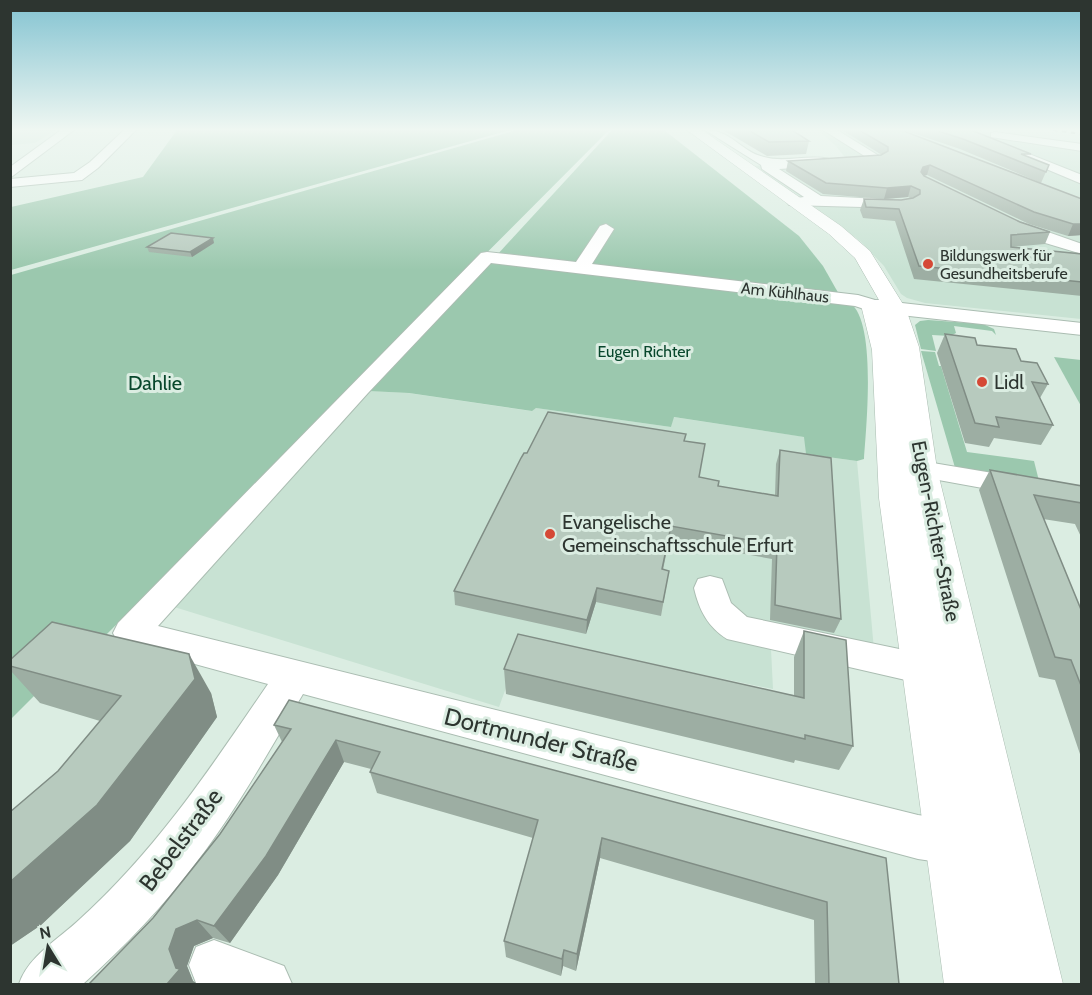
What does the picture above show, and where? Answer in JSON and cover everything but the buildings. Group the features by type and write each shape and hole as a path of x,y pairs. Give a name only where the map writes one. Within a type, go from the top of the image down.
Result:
{"main road":[{"name":"Eugen-Richter-Straße","path":"745,176 813,226 884,307"},
{"name":"Eugen-Richter-Straße","path":"758,176 835,230 863,255 884,307 907,347 921,469 1033,984"},
{"name":"Eugen-Richter-Straße","path":"884,307 880,325 887,375 892,466 974,984"}],"street":[{"path":"10,183 78,176"},
{"path":"782,176 818,200"},
{"path":"794,202 818,200 884,205 908,203"},
{"path":"1000,219 1048,239 1082,249"},
{"path":"580,269 606,229"},
{"name":"Am Kühlhaus","path":"130,633 351,397 487,257 858,300 884,307 1082,329"},
{"path":"1003,320 1015,343"},
{"path":"921,469 1082,497"},
{"path":"710,588 715,608 724,620 739,629 923,669"},
{"name":"Dortmunder Straße","path":"130,633 918,837 952,842"},
{"name":"Bebelstraße","path":"45,984 133,903 167,864 221,789 294,676"},
{"path":"214,965 267,984"}],"shaded area":[{"path":"768,176 1081,176 1081,319 925,303 907,298 901,294 884,266 860,241"},
{"name":"Evangelische Gemeinschaftsschule Erfurt","path":"368,391 408,393 531,411 536,408 671,427 673,417 805,437 806,454 857,461 876,672 771,649 773,689 524,638 499,707 171,606"}],"green space":[{"path":"344,176 11,270 11,207 143,177"},
{"name":"Dahlie","path":"355,176 563,176 97,644 88,642 11,719 11,275"},
{"path":"569,176 723,176 799,236 823,266 840,296 497,255"},
{"name":"Eugen Richter","path":"498,262 850,303 858,314 864,331 867,352 868,401 864,459 857,461 806,454 804,437 674,417 671,427 536,408 532,411 409,393 368,391 487,265"},
{"path":"920,321 983,324 994,329 996,335 992,331 954,326 956,333 950,336 932,335 936,351 921,349 915,325"},
{"path":"921,351 935,352 967,452 1034,461 1039,481 956,471"},
{"path":"1054,357 1081,360 1081,406"}],"place":[{"name":"Bildungswerk für Gesundheitsberufe","path":"928,264"},
{"name":"Lidl","path":"982,382"},
{"name":"Evangelische Gemeinschaftsschule Erfurt","path":"550,534"}]}
